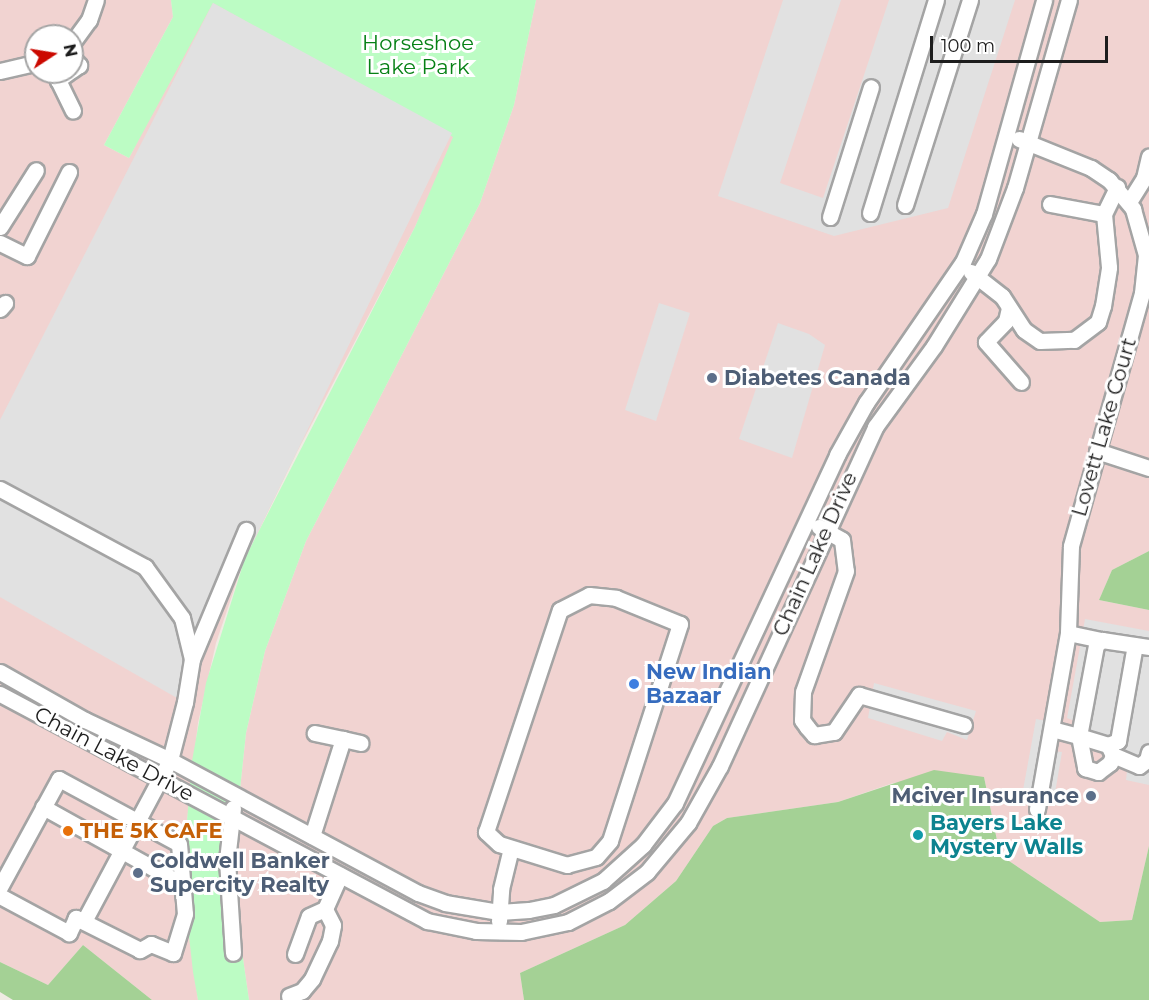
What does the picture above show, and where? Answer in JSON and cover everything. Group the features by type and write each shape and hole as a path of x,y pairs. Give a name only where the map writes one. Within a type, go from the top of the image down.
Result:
{"street":[{"path":"84,27 96,0"},
{"path":"870,213 936,0"},
{"path":"905,205 970,0"},
{"name":"Chain Lake Drive","path":"0,672 85,720 170,760 418,893 445,903 499,912 554,905 579,895 624,866 660,826 688,778 807,518 866,403 961,266 984,214 1044,0"},
{"name":"Chain Lake Drive","path":"0,694 427,921 499,933 568,922 609,902 647,872 688,823 720,766 825,532 875,427 934,346 978,276 1015,188 1069,0"},
{"path":"0,71 24,66"},
{"path":"59,84 72,111"},
{"path":"830,217 871,87"},
{"name":"Lovett Lake Court","path":"1007,135 1091,168 1117,188 1129,202 1145,244 1145,295 1097,451 1071,546 1068,633 1036,809"},
{"path":"1129,202 1144,178 1149,157"},
{"path":"0,227 36,170"},
{"path":"0,243 27,256 69,172"},
{"path":"961,266 978,276 1009,308 1024,330 1040,341 1074,340 1098,322 1109,267 1104,214 1117,188"},
{"path":"1050,204 1104,214"},
{"path":"1009,308 1006,321 986,342 1022,382"},
{"path":"1097,451 1149,468"},
{"path":"0,489 145,567 182,618 192,659"},
{"path":"807,518 825,532 842,540 846,571 803,692 802,720 807,727 814,735 834,732 859,695 964,725"},
{"path":"84,921 170,760 186,702 192,659 246,530"},
{"path":"589,595 616,598 681,624 610,842 596,857 567,865 511,848 499,844 486,831 560,610 589,595"},
{"path":"1068,633 1142,646 1118,741 1111,750 1110,763 1098,772 1085,768 1079,736 1096,645 1102,640"},
{"path":"1052,729 1079,736 1139,766 1147,760 1149,752"},
{"path":"315,733 362,743"},
{"path":"312,836 343,739"},
{"path":"0,887 59,779 179,844 185,914 173,953 151,944 140,950 76,918 69,933 0,896"},
{"path":"233,953 227,860 230,816 237,796"},
{"path":"43,807 120,852 183,885"},
{"path":"281,842 288,823"},
{"path":"499,933 499,912 511,848"},
{"path":"295,954 309,916 326,909 340,875"},
{"path":"289,996 302,991 312,979 330,941 333,925 326,909"}],"shaded area":[{"path":"0,0 171,0 173,17 104,145 129,158 210,0 457,132 415,227 297,452 243,563 216,643 198,723 187,821 188,927 198,1000 152,1000 83,945 48,985 0,962"},
{"path":"536,0 1149,0 1149,551 1112,570 1099,600 1149,610 1149,846 1132,920 1100,922 1000,855 984,777 893,783 838,802 727,818 713,826 676,881 625,925 520,973 524,1000 249,1000 239,931 236,827 246,733 265,651 306,541 480,203 514,105"},
{"path":"783,0 841,0 780,183 823,198 889,0 1015,0 948,208 834,236 718,196"},
{"path":"213,3 452,133 177,698 0,597 0,420"},
{"path":"659,303 690,313 656,421 625,410"},
{"path":"778,323 809,334 825,345 792,458 739,439"},
{"path":"1085,619 1149,631 1149,785 1126,780 1129,754 1061,741 1055,743 1053,751 1062,752 1054,799 1021,801 1036,719 1074,726 1077,722 1067,718"},
{"path":"874,683 976,711 967,740 947,732 942,741 868,718"}],"green space":[{"name":"Horseshoe Lake Park","path":"171,0 536,0 514,105 480,203 306,541 265,651 246,733 236,827 239,931 249,1000 198,1000 193,972 188,927 187,821 192,761 206,683 245,558 415,227 453,137 213,3 129,158 104,145 173,17"},
{"path":"1149,551 1149,610 1099,600 1112,570"},
{"path":"934,770 984,777 1000,855 1100,922 1132,920 1149,846 1149,1000 524,1000 520,973 625,925 676,881 713,826 727,818 838,802"},
{"path":"83,945 152,1000 13,1000 0,992 0,962 48,985"}],"place":[{"name":"Diabetes Canada","path":"712,378"},
{"name":"New Indian Bazaar","path":"634,684"},
{"name":"Mciver Insurance","path":"1091,796"},
{"name":"THE 5K CAFE","path":"68,831"},
{"name":"Bayers Lake Mystery Walls","path":"918,835"},
{"name":"Coldwell Banker Supercity Realty","path":"138,873"}]}
